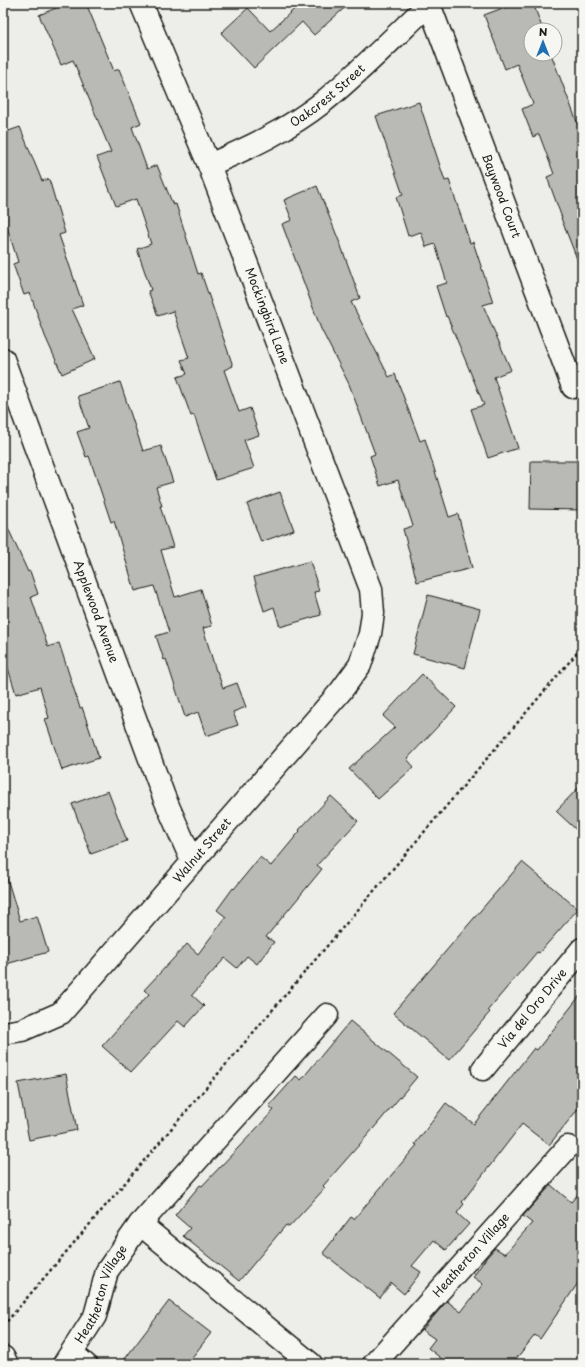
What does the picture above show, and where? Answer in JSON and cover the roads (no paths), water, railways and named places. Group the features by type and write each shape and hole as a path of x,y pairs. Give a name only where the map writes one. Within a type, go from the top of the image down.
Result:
{"street":[{"name":"Mockingbird Lane","path":"141,3 209,165 371,589 372,613 370,634"},
{"name":"Oakcrest Street","path":"209,165 275,134 322,102 361,69 430,4"},
{"name":"Baywood Court","path":"430,4 573,387"},
{"name":"Applewood Avenue","path":"3,359 164,797 193,863"},
{"name":"Walnut Street","path":"3,1033 22,1030 61,1013 341,691 360,665 370,634"},
{"name":"Via del Oro Drive","path":"483,1069 582,949"},
{"name":"Heatherton Village","path":"69,1356 95,1316 107,1271 140,1224 326,1015"},
{"name":"Heatherton Village","path":"374,1364 568,1147"},
{"path":"140,1224 310,1364"},
{"path":"3,1358 7,1364"}],"lane":[{"path":"69,1356 93,1364"}]}
